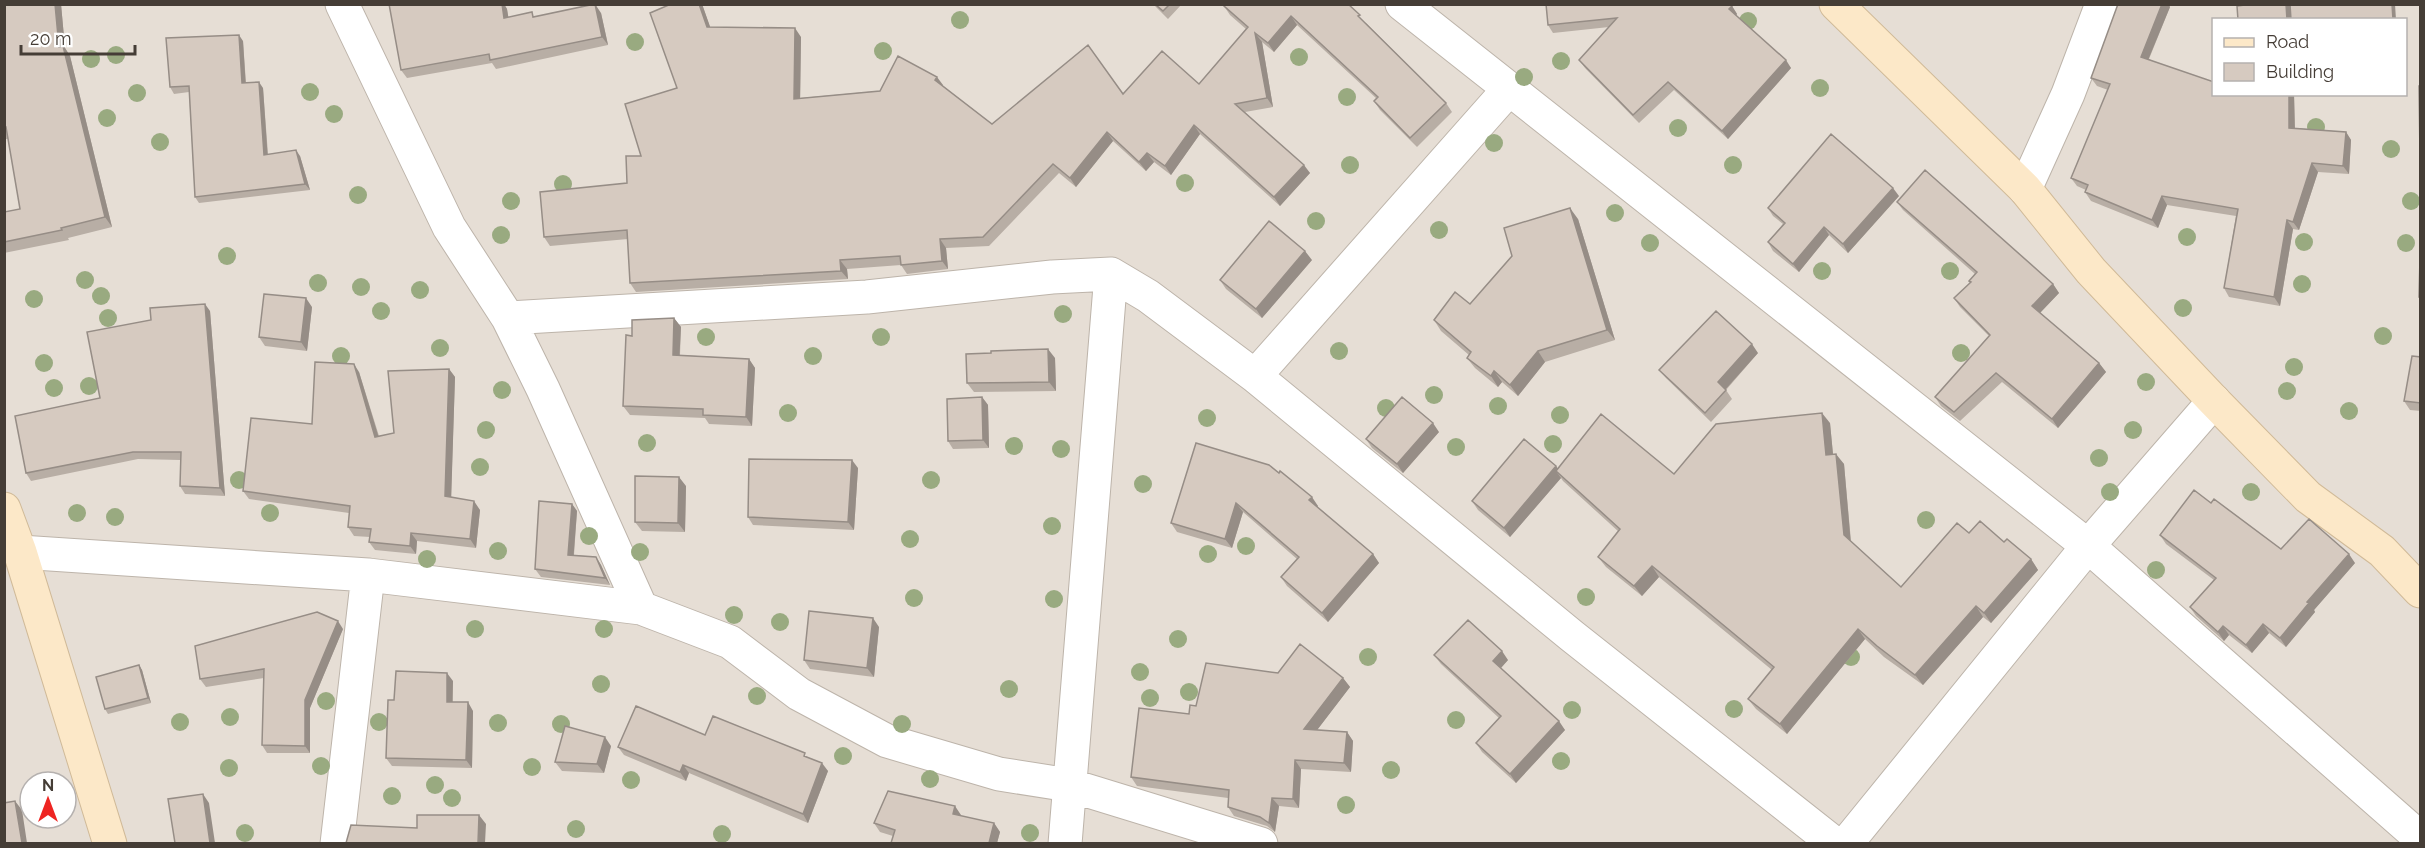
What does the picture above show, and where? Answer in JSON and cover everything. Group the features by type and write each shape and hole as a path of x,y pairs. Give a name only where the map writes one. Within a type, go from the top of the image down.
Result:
{"street":[{"path":"342,4 448,227 507,318 543,389 641,608"},
{"path":"1402,4 2088,546 2421,838"},
{"path":"1836,4 2025,189 2091,271 2308,497 2382,551 2421,591"},
{"path":"2025,189 2068,94 2102,4"},
{"path":"1255,376 1509,89"},
{"path":"507,318 867,297 1052,277 1111,274 1148,296 1255,376 1563,629 1835,843"},
{"path":"1065,843 1111,274"},
{"path":"1846,843 2088,546 2214,401"},
{"path":"4,509 20,552 110,843"},
{"path":"20,552 368,575 641,608 730,642 799,694 887,741 999,774 1070,785 1261,843"},
{"path":"337,843 368,575"}],"shaded area":[{"path":"5,5 2420,5 2420,843 5,843"}],"building":[{"path":"4,4 55,4 59,47 63,46 105,217 61,228 62,230 4,242 4,212 20,209 6,127 4,128"},
{"path":"389,4 502,4 504,18 532,12 533,17 595,4 602,37 490,60 489,54 401,70"},
{"path":"671,4 699,4 707,27 795,28 794,99 880,91 898,56 937,77 935,80 992,124 1088,45 1123,94 1162,51 1199,84 1248,27 1224,6 1225,4 1348,4 1446,103 1410,138 1374,101 1378,97 1291,16 1268,43 1255,33 1267,98 1235,104 1304,165 1274,197 1194,125 1165,166 1147,153 1139,162 1107,132 1070,178 1053,164 983,237 940,239 942,261 901,265 900,256 840,260 841,271 630,283 627,230 544,237 540,192 627,183 626,156 641,156 625,104 677,88 650,13"},
{"path":"1155,4 1170,4 1163,11"},
{"path":"1546,4 1730,4 1732,6 1729,9 1786,60 1722,131 1668,82 1633,115 1579,60 1617,18 1548,25"},
{"path":"2118,4 2162,4 2141,57 2212,81 2212,96 2289,96 2289,128 2346,132 2343,166 2312,163 2293,222 2287,220 2274,297 2224,288 2238,209 2162,196 2152,220 2085,192 2088,185 2071,178 2110,84 2091,78"},
{"path":"2286,4 2287,18 2238,18 2237,6"},
{"path":"2290,4 2392,4 2393,18 2291,18"},
{"path":"239,35 242,83 259,82 264,155 296,150 305,184 195,197 189,86 170,87 166,38"},
{"path":"2419,86 2421,86 2421,156 2420,156"},
{"path":"1831,134 1893,188 1843,244 1824,227 1793,264 1768,242 1785,223 1768,208"},
{"path":"1925,170 2053,284 2032,306 2099,363 2052,419 1996,373 1954,412 1935,397 1990,335 1954,298 1971,282 1969,281 1977,272 1897,202"},
{"path":"1570,208 1607,330 1538,351 1510,385 1494,371 1491,376 1467,358 1471,352 1434,320 1455,292 1470,304 1512,256 1504,228"},
{"path":"1269,221 1305,251 1256,309 1220,280"},
{"path":"2420,258 2421,297 2419,297"},
{"path":"264,294 306,298 301,342 259,337"},
{"path":"205,304 220,488 180,486 181,452 133,452 26,473 15,416 100,398 87,332 151,320 150,308"},
{"path":"1716,311 1752,344 1718,382 1726,390 1705,413 1659,370"},
{"path":"674,318 673,355 749,359 746,417 703,415 703,409 623,406 626,335 632,336 632,320"},
{"path":"1048,349 1049,382 967,383 966,354"},
{"path":"2412,356 2421,357 2421,403 2404,401"},
{"path":"315,362 354,364 375,437 394,433 388,371 449,369 445,496 474,501 470,539 411,533 410,546 369,542 371,529 348,527 350,506 243,491 251,418 312,424"},
{"path":"982,397 983,440 948,441 947,399"},
{"path":"1402,397 1433,423 1397,464 1366,439"},
{"path":"1822,413 1826,455 1836,454 1844,535 1901,587 1957,523 1969,533 1980,521 2004,542 2007,539 2031,559 1984,613 1976,606 1915,675 1858,629 1780,724 1748,699 1774,667 1652,566 1634,586 1598,557 1620,529 1556,471 1601,414 1674,474 1716,424"},
{"path":"1524,439 1556,466 1504,528 1472,501"},
{"path":"1196,443 1269,465 1279,473 1280,471 1312,497 1309,500 1373,554 1322,613 1281,577 1299,557 1236,503 1225,539 1171,523"},
{"path":"749,459 852,460 848,522 748,517"},
{"path":"635,476 679,477 678,523 635,522"},
{"path":"2194,490 2211,503 2214,499 2281,549 2309,519 2349,554 2307,602 2309,603 2280,638 2263,624 2246,645 2223,626 2218,632 2190,607 2216,578 2160,535"},
{"path":"539,501 572,504 568,555 596,557 605,578 535,569"},
{"path":"809,611 873,618 867,668 804,660"},
{"path":"317,612 338,621 305,700 305,746 262,745 264,669 200,679 195,646"},
{"path":"1468,620 1502,651 1493,661 1559,721 1510,774 1476,743 1501,716 1434,655"},
{"path":"1300,644 1343,678 1304,729 1347,732 1344,763 1295,760 1293,799 1272,798 1269,823 1260,817 1228,807 1229,790 1131,777 1139,708 1189,714 1190,705 1196,706 1206,663 1278,673"},
{"path":"139,665 148,698 105,709 96,677"},
{"path":"396,671 447,673 447,702 468,702 466,760 386,758 388,700 394,700"},
{"path":"636,706 705,735 713,716 805,753 804,756 822,763 803,814 683,765 680,772 618,747"},
{"path":"565,726 605,737 597,764 555,762"},
{"path":"888,791 955,806 953,814 994,823 989,843 891,843 895,830 874,823"},
{"path":"203,794 210,843 175,843 168,799"},
{"path":"15,801 18,830 22,843 4,843 4,803"},
{"path":"417,815 479,815 478,843 346,843 351,825 417,828"}]}
